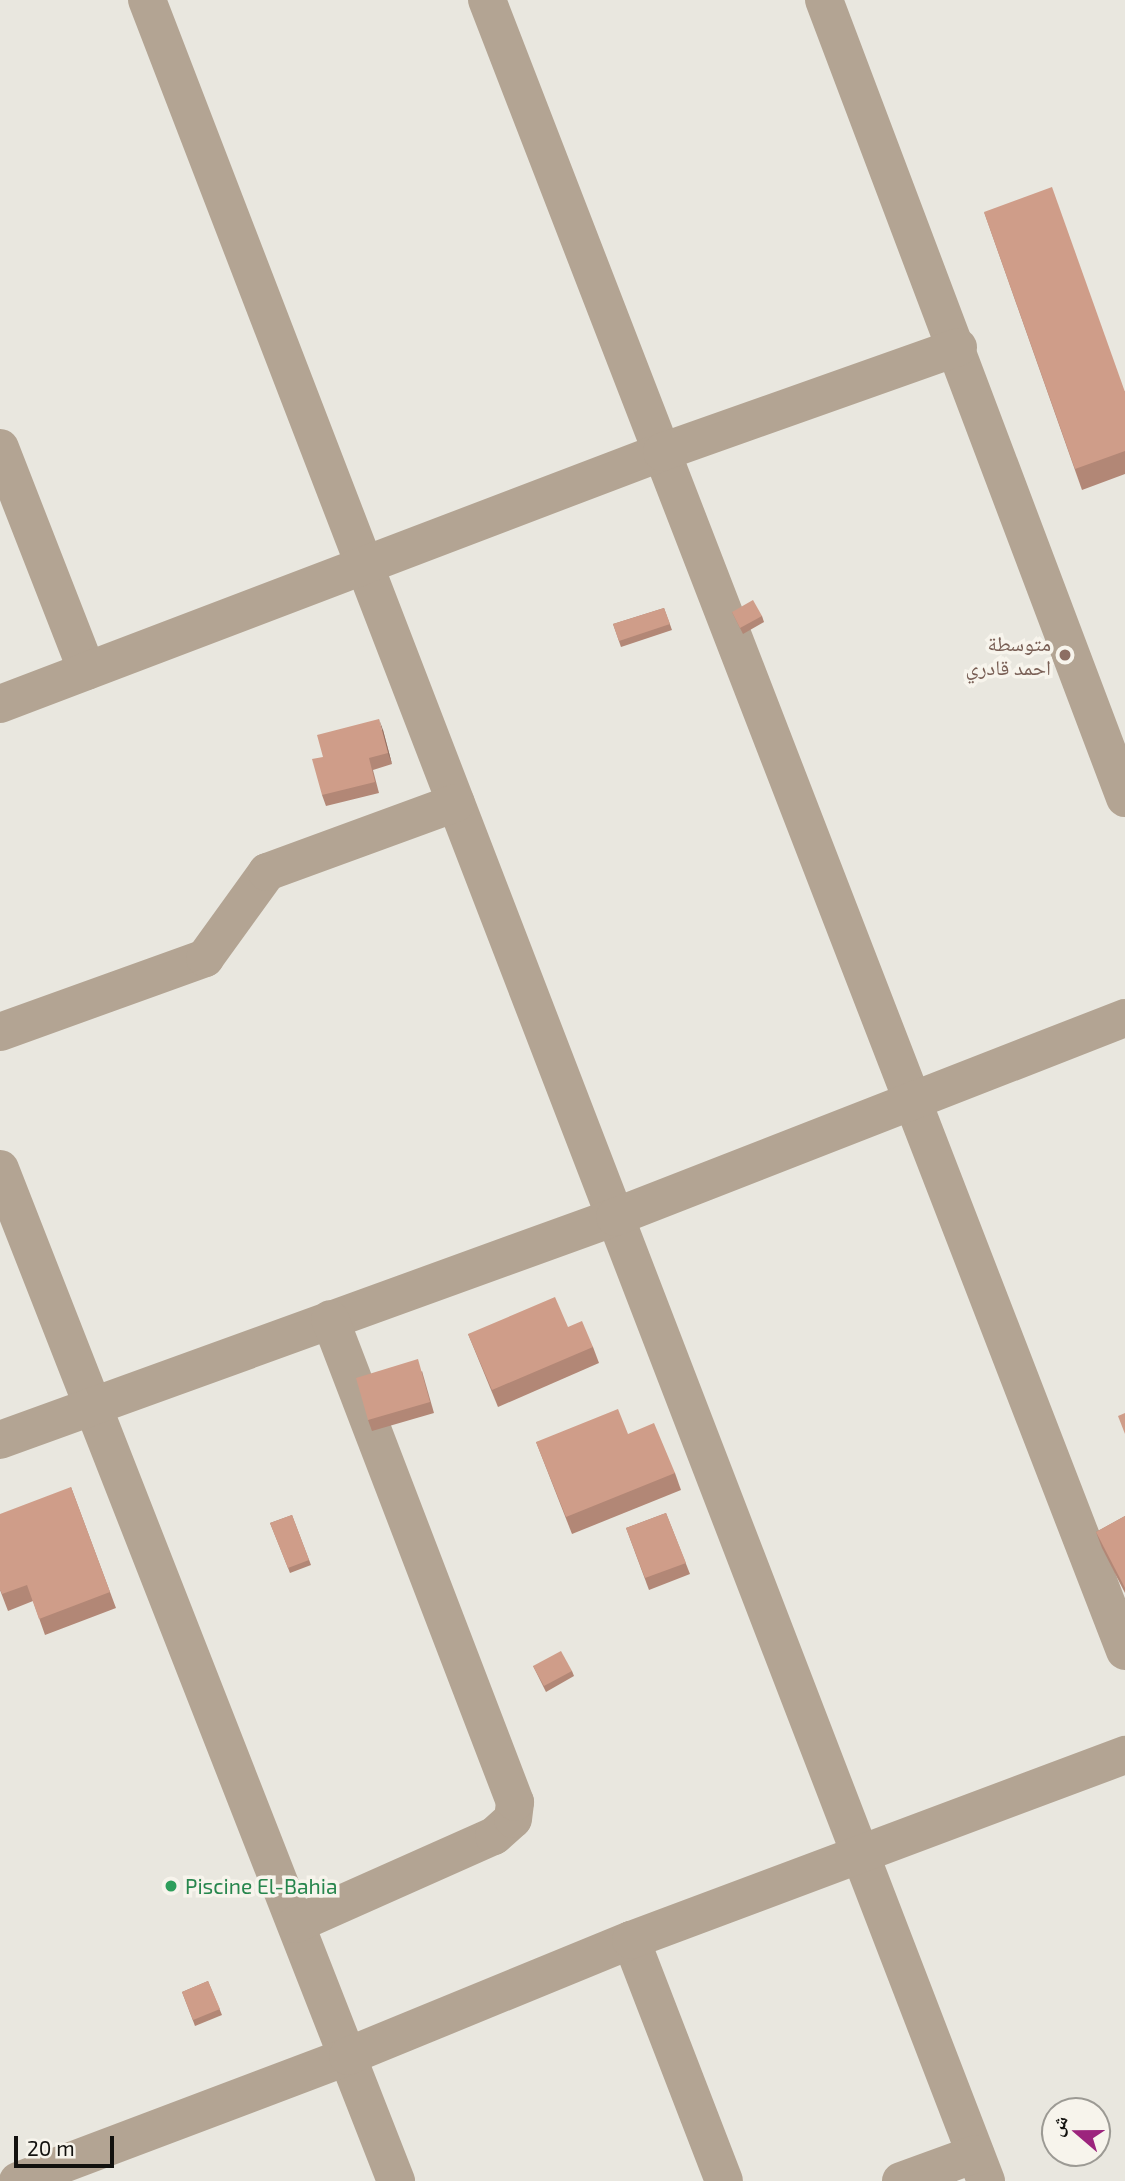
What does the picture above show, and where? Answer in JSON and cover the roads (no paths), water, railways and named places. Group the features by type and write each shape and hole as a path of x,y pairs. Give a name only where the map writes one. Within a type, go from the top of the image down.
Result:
{"street":[{"path":"147,0 863,1853 980,2167 901,2181"},
{"path":"487,0 1125,1651"},
{"path":"824,0 958,347 1125,798"},
{"path":"0,704 662,452 958,347"},
{"path":"0,448 87,671"},
{"path":"0,1032 205,958 267,872 456,803"},
{"path":"0,1440 92,1404 615,1217 913,1103 1125,1018"},
{"path":"0,1169 396,2181"},
{"path":"296,1924 494,1836 513,1819 515,1802 330,1319"},
{"path":"18,2181 348,2056 631,1941 1125,1755"},
{"path":"631,1941 724,2181"}],"place":[{"name":"متوسطة احمد قادري","path":"1065,655"},
{"name":"Piscine El-Bahia","path":"171,1886"}]}
